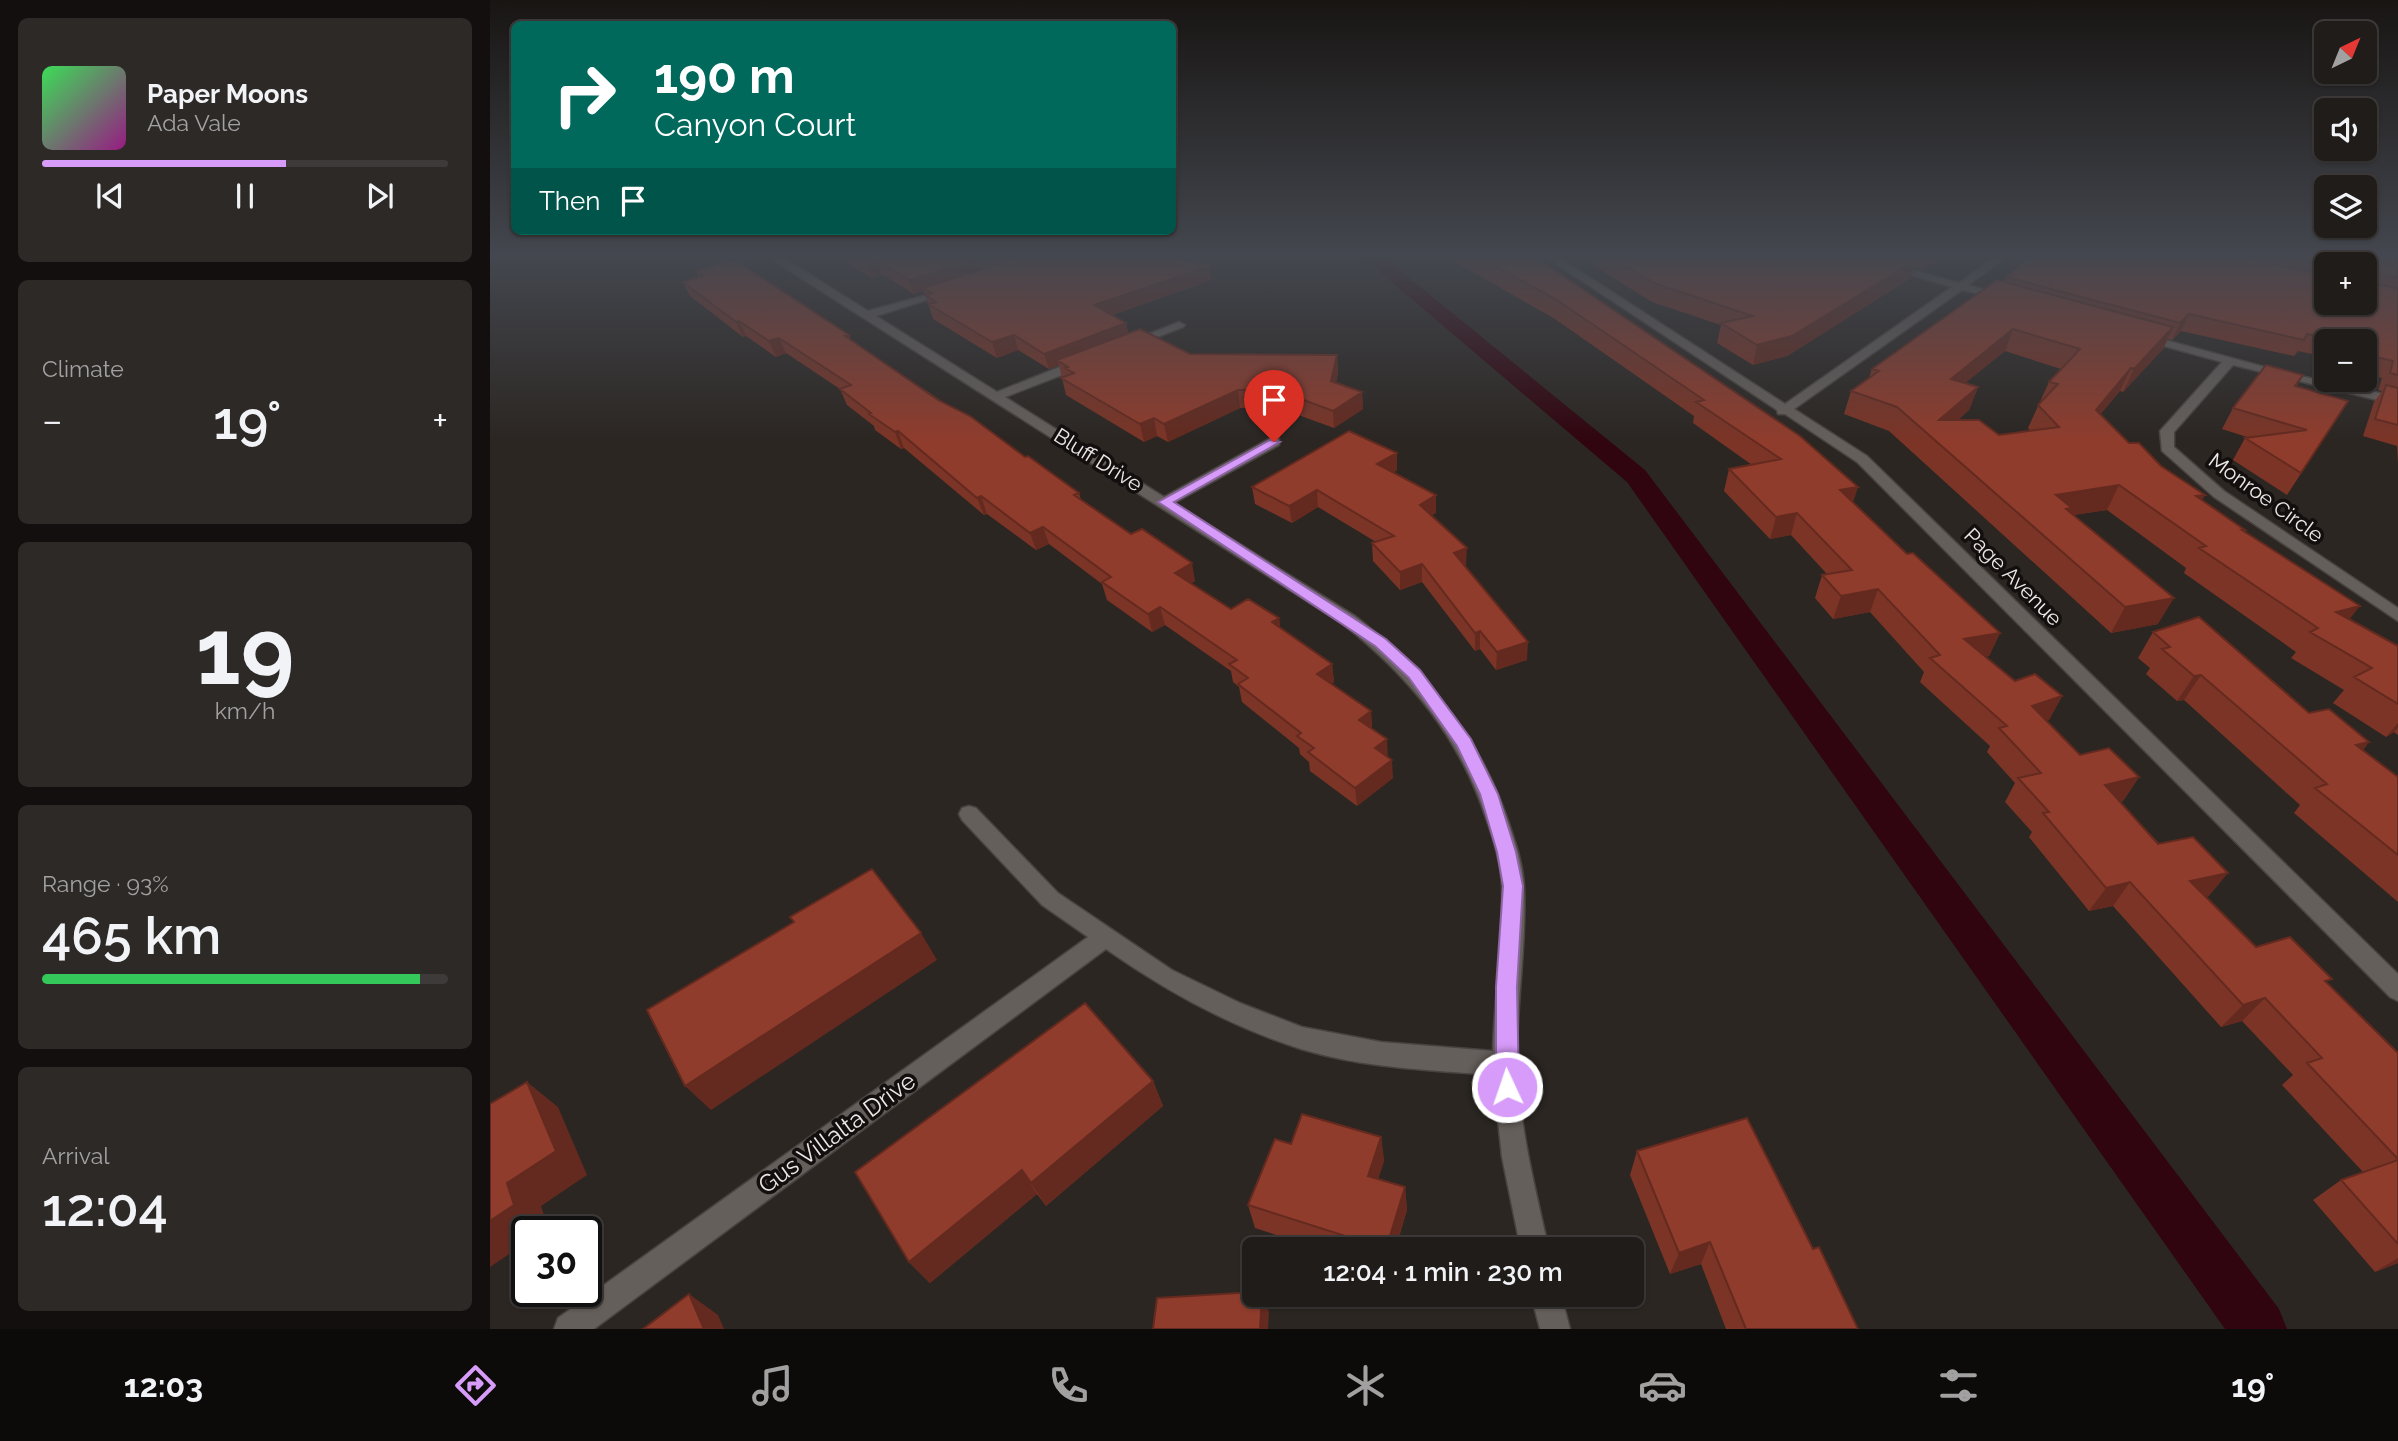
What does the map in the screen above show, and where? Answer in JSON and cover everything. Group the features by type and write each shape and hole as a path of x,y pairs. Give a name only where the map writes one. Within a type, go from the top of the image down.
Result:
{"street":[{"name":"Bluff Drive","path":"870,317 1164,502 1380,643 1414,674 1464,743 1489,794 1507,852 1513,886 1505,1064 1515,1165 1532,1237"},
{"name":"Page Avenue","path":"1644,317 1783,411 1862,459 2398,990"},
{"path":"1783,411 1915,317"},
{"path":"1114,350 1178,325"},
{"path":"2136,335 2229,362 2398,401"},
{"path":"997,396 1088,360"},
{"name":"Monroe Circle","path":"2229,362 2167,431 2167,447 2219,494 2398,617"},
{"path":"1164,502 1274,442"},
{"path":"970,814 1050,899 1164,977 1232,1011 1302,1038 1381,1054 1505,1064"},
{"name":"Gus Villalta Drive","path":"569,1329 1105,937"},
{"path":"1549,1307 1555,1329"}],"building":[{"path":"729,317 822,317 938,400 970,416 1025,457 1028,456 1079,493 1074,495 1131,534 1142,529 1192,563 1175,573 1231,609 1248,599 1279,618 1272,622 1332,664 1317,674 1371,711 1359,720 1387,739 1375,748 1392,760 1355,788 1308,752 1314,748 1297,736 1301,733 1238,684 1248,678 1229,664 1237,660 1160,607 1148,614 1102,582 1111,577 1043,527 1030,533 981,496 977,498 898,431 895,432 869,414 871,413 840,389 851,385 779,338 769,341 739,321"},
{"path":"950,317 1115,317 1126,323 1044,354 1014,335 992,342"},
{"path":"1582,317 1624,317 1800,436 1858,487 1840,490 1907,554 1913,553 2000,633 1964,639 2015,681 2035,674 2062,696 2032,706 2080,755 2109,748 2139,777 2105,785 2158,844 2193,837 2228,873 2190,881 2256,947 2290,937 2332,979 2325,981 2398,1053 2398,1159 2307,1063 2322,1058 2265,998 2243,1005 2130,882 2106,888 2043,813 2049,812 2018,778 2041,773 1999,728 2007,726 1930,658 1940,655 1878,589 1841,596 1822,575 1852,570 1797,513 1776,517 1729,469 1781,459 1696,402 1704,400"},
{"path":"1748,317 1823,317 1792,336 1757,345 1721,323"},
{"path":"1945,317 2136,317 2173,327 2134,369 2131,368 2096,410 2129,443 2139,443 2161,466 2205,495 2196,496 2245,530 2242,530 2360,606 2336,612 2398,646 2398,704 2354,677 2372,668 2310,632 2318,628 2199,548 2206,546 2119,485 2056,495 2072,508 2066,509 2174,598 2125,607 1897,407 1851,391 1879,371 1872,369","holes":["2013,329 2080,349 2049,382 2058,384 2038,405 2059,427 1999,435 1979,420 1939,420 1978,387 1951,379"]},
{"path":"2157,317 2186,317 2180,323"},
{"path":"2202,317 2398,317 2398,375 2390,373 2393,361 2377,357 2377,329 2314,329 2314,335 2307,334 2304,340"},
{"path":"1140,329 1190,354 1337,355 1331,381 1362,392 1333,411 1277,390 1238,390 1164,424 1154,418 1140,424 1061,378 1074,373 1057,360"},
{"path":"2266,365 2303,375 2295,386 2348,401 2301,473 2245,438 2307,430 2233,408"},
{"path":"2386,385 2398,388 2398,425 2375,419"},
{"path":"1349,431 1397,453 1377,464 1436,495 1420,505 1467,548 1454,553 1528,642 1497,652 1480,631 1475,633 1422,564 1400,572 1372,543 1394,536 1317,490 1289,506 1252,487"},
{"path":"2199,617 2309,713 2329,709 2369,742 2356,745 2398,777 2398,855 2315,788 2327,784 2201,675 2194,676 2162,649 2170,647 2153,632"},
{"path":"872,869 921,933 685,1086 647,1010 794,922 790,917"},
{"path":"1085,1003 1153,1081 1031,1183 1022,1170 909,1262 855,1172"},
{"path":"527,1082 556,1151 507,1183 514,1205 490,1221 490,1104"},
{"path":"1302,1114 1381,1137 1368,1176 1405,1187 1390,1237 1348,1237 1248,1205 1275,1139 1291,1144"},
{"path":"1747,1118 1813,1249 1819,1247 1858,1329 1746,1329 1710,1242 1679,1253 1637,1151"},
{"path":"2398,1160 2398,1244 2341,1180"},
{"path":"1242,1293 1242,1307 1261,1307 1260,1329 1153,1329 1157,1298"},
{"path":"689,1294 704,1329 643,1329"}],"waterway":[{"path":"1444,317 1636,476 2259,1329"}],"route":[{"path":"1274,442 1164,502 1349,620 1380,643 1414,674 1464,743 1489,794 1507,852 1513,886 1506,987 1507,1087"}]}
